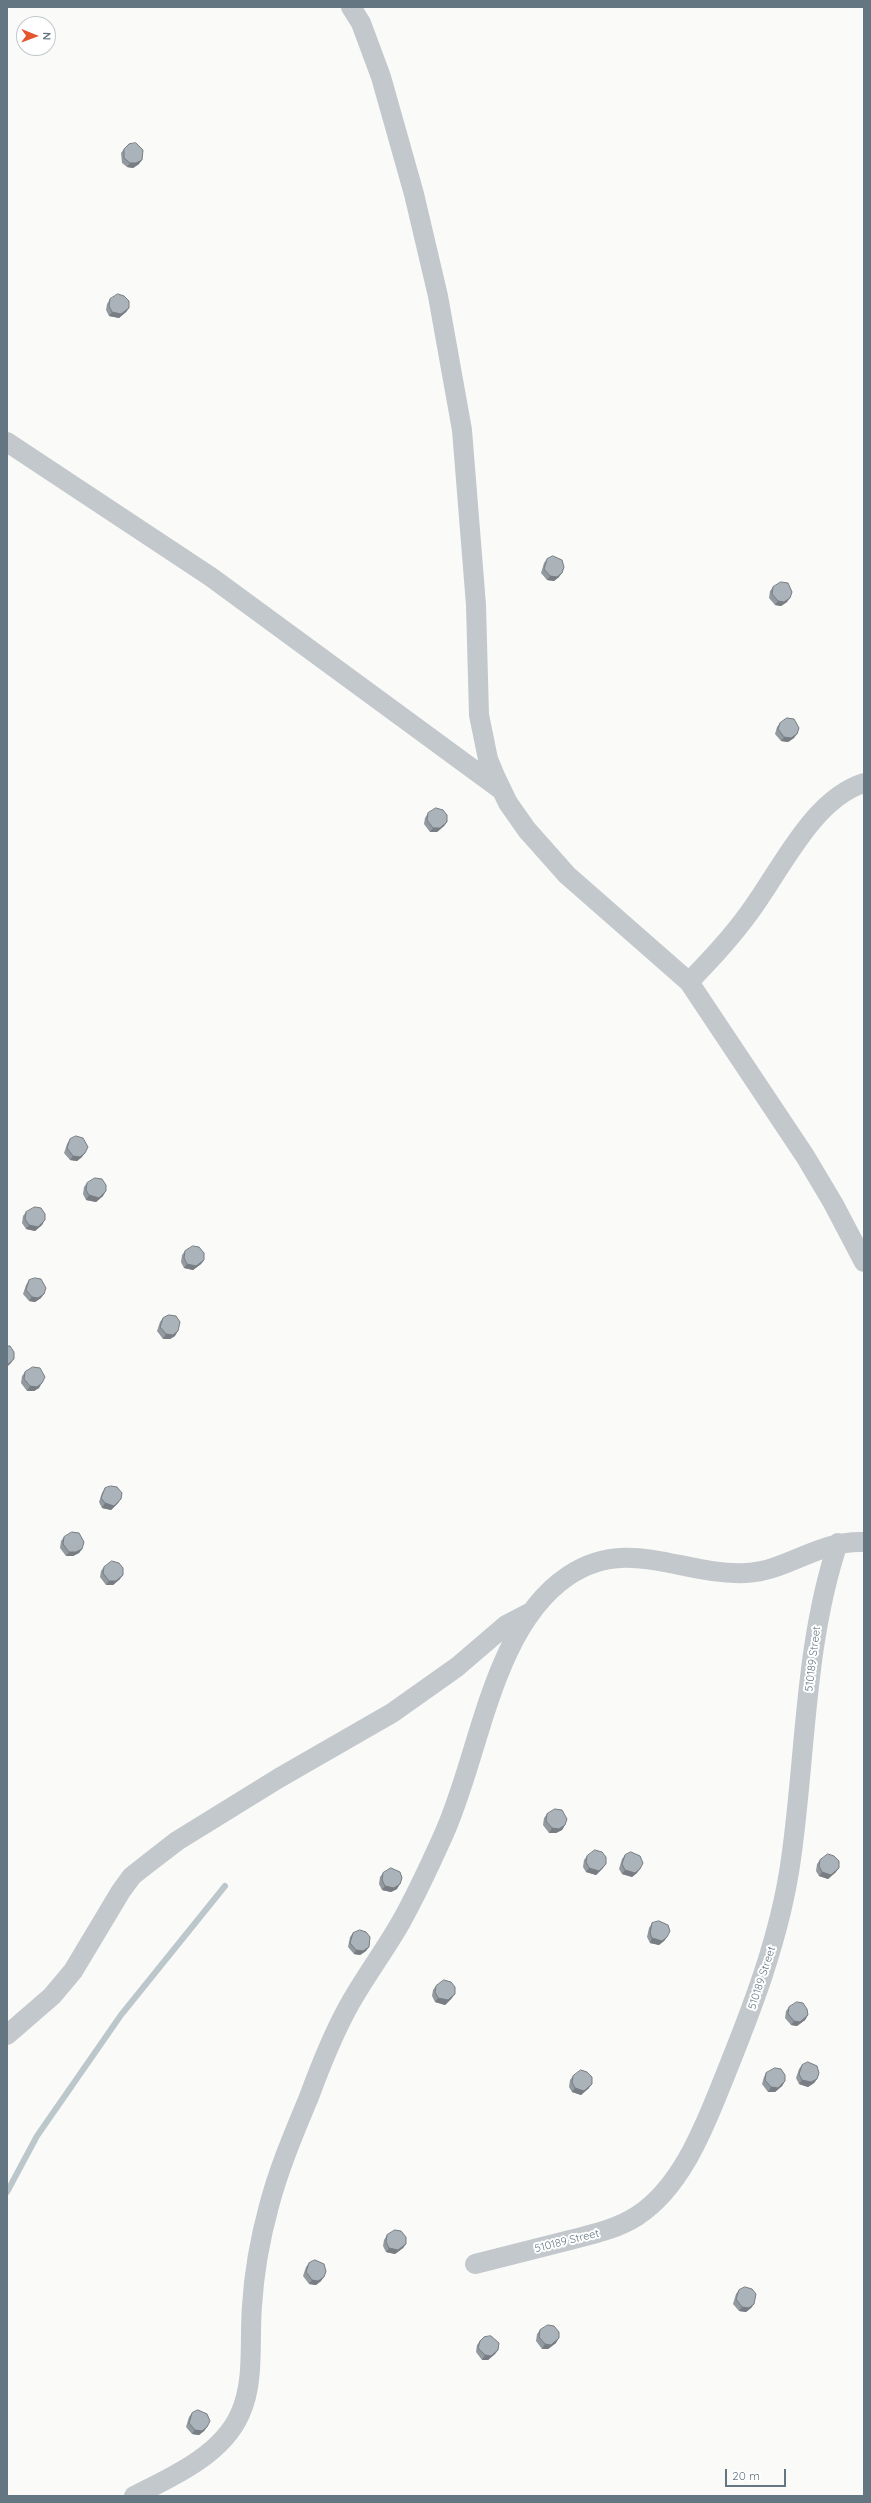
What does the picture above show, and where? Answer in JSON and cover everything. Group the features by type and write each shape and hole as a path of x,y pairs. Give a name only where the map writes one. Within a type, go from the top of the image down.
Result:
{"street":[{"path":"351,7 362,23 380,77 414,194 438,296 462,430 470,500 476,605 479,715 488,759 502,791 527,830 567,875 689,982 805,1156 834,1203 864,1262"},
{"path":"7,442 211,577 502,791"},
{"path":"689,982 728,941 812,822 842,794 864,783"},
{"path":"134,2496 192,2465 229,2433 240,2415 250,2374 255,2274 261,2239 279,2171 340,2022 403,1919 442,1838 505,1660 530,1612 546,1593 568,1575 606,1558 622,1556 715,1571 747,1573 764,1571 807,1553 838,1544 864,1542"},
{"name":"510189 Street","path":"475,2264 606,2231 635,2217 652,2205 667,2189 703,2130 751,2010 782,1913 791,1860 820,1605 838,1544"},
{"path":"7,2035 56,1991 73,1971 121,1891 132,1876 146,1864 177,1841 279,1778 392,1713 423,1693 506,1625 530,1612"}],"building":[{"path":"136,143 143,150 142,160 136,163 130,163 124,158 124,149 129,144"},
{"path":"118,294 124,296 129,301 129,308 121,314 112,312 109,306 110,299"},
{"path":"553,556 562,560 564,567 562,573 557,577 550,576 544,569 547,559"},
{"path":"781,582 788,583 792,592 790,598 784,602 778,601 772,594 773,587"},
{"path":"787,718 794,719 799,728 797,734 791,738 784,737 778,729 780,723"},
{"path":"436,808 443,810 447,815 447,822 440,828 433,828 427,820 428,813"},
{"path":"76,1136 83,1138 88,1147 85,1153 80,1157 73,1156 67,1148 70,1139"},
{"path":"95,1178 102,1179 106,1185 106,1191 99,1198 89,1195 86,1190 87,1183"},
{"path":"35,1207 41,1208 45,1214 45,1220 38,1227 29,1225 25,1219 26,1212"},
{"path":"193,1246 199,1247 204,1253 204,1260 196,1266 187,1264 184,1258 185,1251"},
{"path":"35,1278 41,1279 46,1288 44,1294 38,1298 32,1297 26,1290 29,1280"},
{"path":"169,1315 176,1316 180,1322 178,1331 173,1335 166,1334 160,1327 163,1318"},
{"path":"7,1346 10,1346 14,1352 14,1359 7,1365"},
{"path":"33,1367 40,1368 45,1377 42,1383 37,1387 30,1386 24,1379 25,1372"},
{"path":"111,1486 117,1487 122,1493 121,1499 114,1506 105,1503 101,1498 105,1488"},
{"path":"72,1532 79,1533 84,1542 82,1549 76,1552 69,1552 63,1544 64,1537"},
{"path":"112,1561 119,1563 123,1568 123,1575 116,1581 109,1581 103,1573 104,1567"},
{"path":"555,1809 562,1810 567,1819 565,1825 559,1829 552,1828 546,1821 547,1814"},
{"path":"595,1850 602,1852 606,1857 606,1864 599,1871 589,1868 586,1862 587,1856"},
{"path":"631,1852 640,1856 643,1863 640,1869 635,1873 625,1870 622,1864 625,1855"},
{"path":"828,1854 834,1856 839,1861 839,1868 831,1875 822,1872 819,1866 820,1860"},
{"path":"391,1868 400,1872 402,1878 400,1884 394,1888 385,1886 382,1880 383,1873"},
{"path":"659,1921 668,1925 670,1931 667,1937 662,1941 652,1938 650,1933 652,1923"},
{"path":"360,1930 366,1932 370,1937 369,1947 363,1951 356,1950 350,1943 353,1933"},
{"path":"444,1980 451,1982 455,1987 455,1994 448,2000 438,1998 435,1992 436,1986"},
{"path":"797,2002 803,2003 807,2009 808,2015 800,2022 794,2021 788,2014 789,2007"},
{"path":"808,2062 817,2066 819,2073 817,2079 811,2082 802,2080 799,2074 802,2065"},
{"path":"775,2068 781,2069 785,2075 785,2081 778,2088 771,2087 765,2080 766,2073"},
{"path":"581,2070 587,2072 592,2077 592,2084 584,2091 575,2088 572,2082 573,2076"},
{"path":"395,2230 401,2231 406,2237 406,2244 398,2250 389,2248 386,2242 387,2235"},
{"path":"315,2260 324,2264 326,2271 324,2277 318,2281 312,2280 306,2272 309,2263"},
{"path":"745,2287 752,2289 756,2294 754,2304 749,2308 742,2307 736,2299 739,2290"},
{"path":"548,2325 554,2326 559,2332 559,2338 551,2345 545,2344 539,2337 540,2330"},
{"path":"491,2336 499,2343 498,2350 491,2356 485,2355 478,2348 480,2341 484,2337"},
{"path":"198,2410 207,2414 210,2421 207,2427 202,2431 195,2430 189,2423 192,2413"}],"waterway":[{"path":"7,2192 37,2136 121,2015 225,1886"}]}
